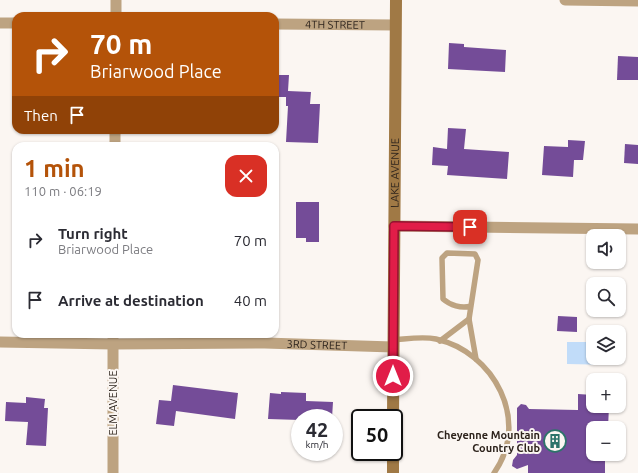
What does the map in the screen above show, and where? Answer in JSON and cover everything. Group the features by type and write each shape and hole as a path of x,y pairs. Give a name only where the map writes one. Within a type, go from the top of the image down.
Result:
{"main road":[{"name":"LAKE AVENUE","path":"393,409 396,0"},
{"path":"393,461 393,473"}],"street":[{"path":"116,0 116,12"},
{"path":"565,0 638,1"},
{"path":"0,23 12,23"},
{"name":"4TH STREET","path":"279,24 395,25"},
{"path":"394,226 638,229"},
{"name":"3RD STREET","path":"0,342 113,339 265,343 393,344"},
{"name":"ELM AVENUE","path":"112,473 113,339"}],"lane":[{"path":"471,306 464,307 449,304 443,299 442,258 447,253 475,254 478,260 471,306 469,319 476,360"},
{"path":"440,341 469,319"},
{"path":"393,344 415,338 434,339 452,344 473,357 490,373 498,385 507,407 509,430 503,456 494,473"}],"water":[{"path":"567,342 586,342 586,364 567,364"}],"building":[{"path":"449,43 464,44 464,47 506,50 505,72 448,69"},
{"path":"618,56 638,57 638,80 617,80"},
{"path":"279,75 289,75 288,91 311,92 310,104 320,104 318,143 286,142 288,106 286,106 286,97 279,97"},
{"path":"448,128 466,129 464,149 509,152 507,179 447,175 448,166 432,165 433,147 447,149"},
{"path":"568,140 585,141 583,160 574,160 573,177 542,175 544,146 568,147"},
{"path":"625,144 638,145 638,164 624,163"},
{"path":"296,202 319,202 319,242 306,242 306,238 296,238"},
{"path":"558,316 577,317 577,332 557,331"},
{"path":"173,385 238,393 235,419 176,411 174,426 156,424 159,400 171,401"},
{"path":"281,392 306,393 306,401 333,402 333,409 291,409 291,420 268,419 270,393 281,394"},
{"name":"Cheyenne Mountain Country Club","path":"578,394 586,395 586,413 609,413 608,421 586,421 586,461 605,461 605,473 528,473 528,465 517,469 512,466 513,460 517,455 517,408 521,404 526,405 529,409 578,410"},
{"path":"26,397 45,399 44,408 48,408 46,446 26,445 28,422 5,421 6,402 26,403"}],"place":[{"name":"Cheyenne Mountain Country Club","path":"555,441"}],"route":[{"path":"393,376 394,226 470,227"}]}
